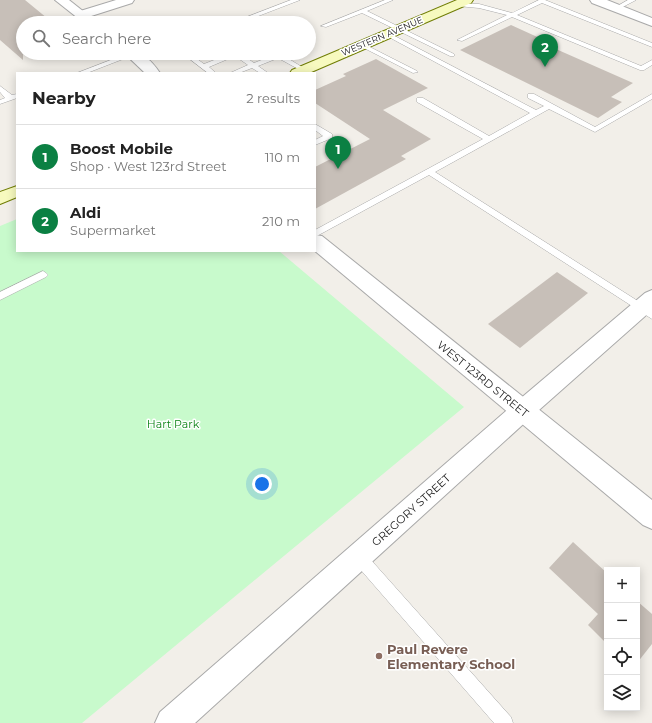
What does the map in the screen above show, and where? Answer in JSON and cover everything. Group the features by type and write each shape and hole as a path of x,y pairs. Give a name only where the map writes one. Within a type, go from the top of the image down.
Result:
{"main road":[{"name":"WESTERN AVENUE","path":"300,72 462,2"},
{"path":"0,198 16,191"}],"street":[{"path":"61,0 81,15 128,0"},
{"path":"596,0 652,22"},
{"path":"139,60 152,72"},
{"name":"WEST 123RD STREET","path":"316,242 652,516"},
{"name":"GREGORY STREET","path":"171,723 522,411 648,307"}],"lane":[{"path":"253,16 297,0"},
{"path":"324,26 390,0"},
{"path":"617,8 633,0"},
{"path":"460,40 542,1 652,45"},
{"path":"462,2 512,15 642,69 652,62"},
{"path":"494,2 512,15"},
{"path":"362,11 452,55"},
{"path":"387,34 536,113"},
{"path":"362,45 415,72"},
{"path":"83,72 119,60"},
{"path":"195,60 212,72"},
{"path":"204,66 219,60"},
{"path":"246,60 264,72"},
{"path":"236,72 265,60"},
{"path":"285,60 300,72"},
{"path":"0,88 13,97"},
{"path":"531,96 594,130 652,96"},
{"path":"0,102 13,97"},
{"path":"420,100 489,139"},
{"path":"316,233 549,106"},
{"path":"316,127 329,136 316,142"},
{"path":"429,172 648,307"},
{"path":"0,296 43,275"},
{"path":"358,556 505,723"}],"green space":[{"name":"Hart Park","path":"16,219 16,252 280,252 464,407 82,723 0,723 0,226"}],"building":[{"path":"0,0 25,0 44,16 16,16 16,54 0,40"},
{"path":"511,25 544,40 540,42 633,83 611,97 622,102 598,118 460,50"},
{"path":"376,59 428,88 383,110 431,139 401,156 406,159 316,208 316,166 370,139 316,104 316,90 346,76 343,74"},
{"path":"557,272 588,293 520,348 488,324"},
{"path":"573,542 604,570 604,641 588,625 598,614 549,568"},
{"path":"640,604 652,614 652,644 640,659"}],"place":[{"name":"Aldi","path":"545,67"},
{"name":"Boost Mobile","path":"338,169"},
{"name":"Paul Revere Elementary School","path":"379,656"}]}
